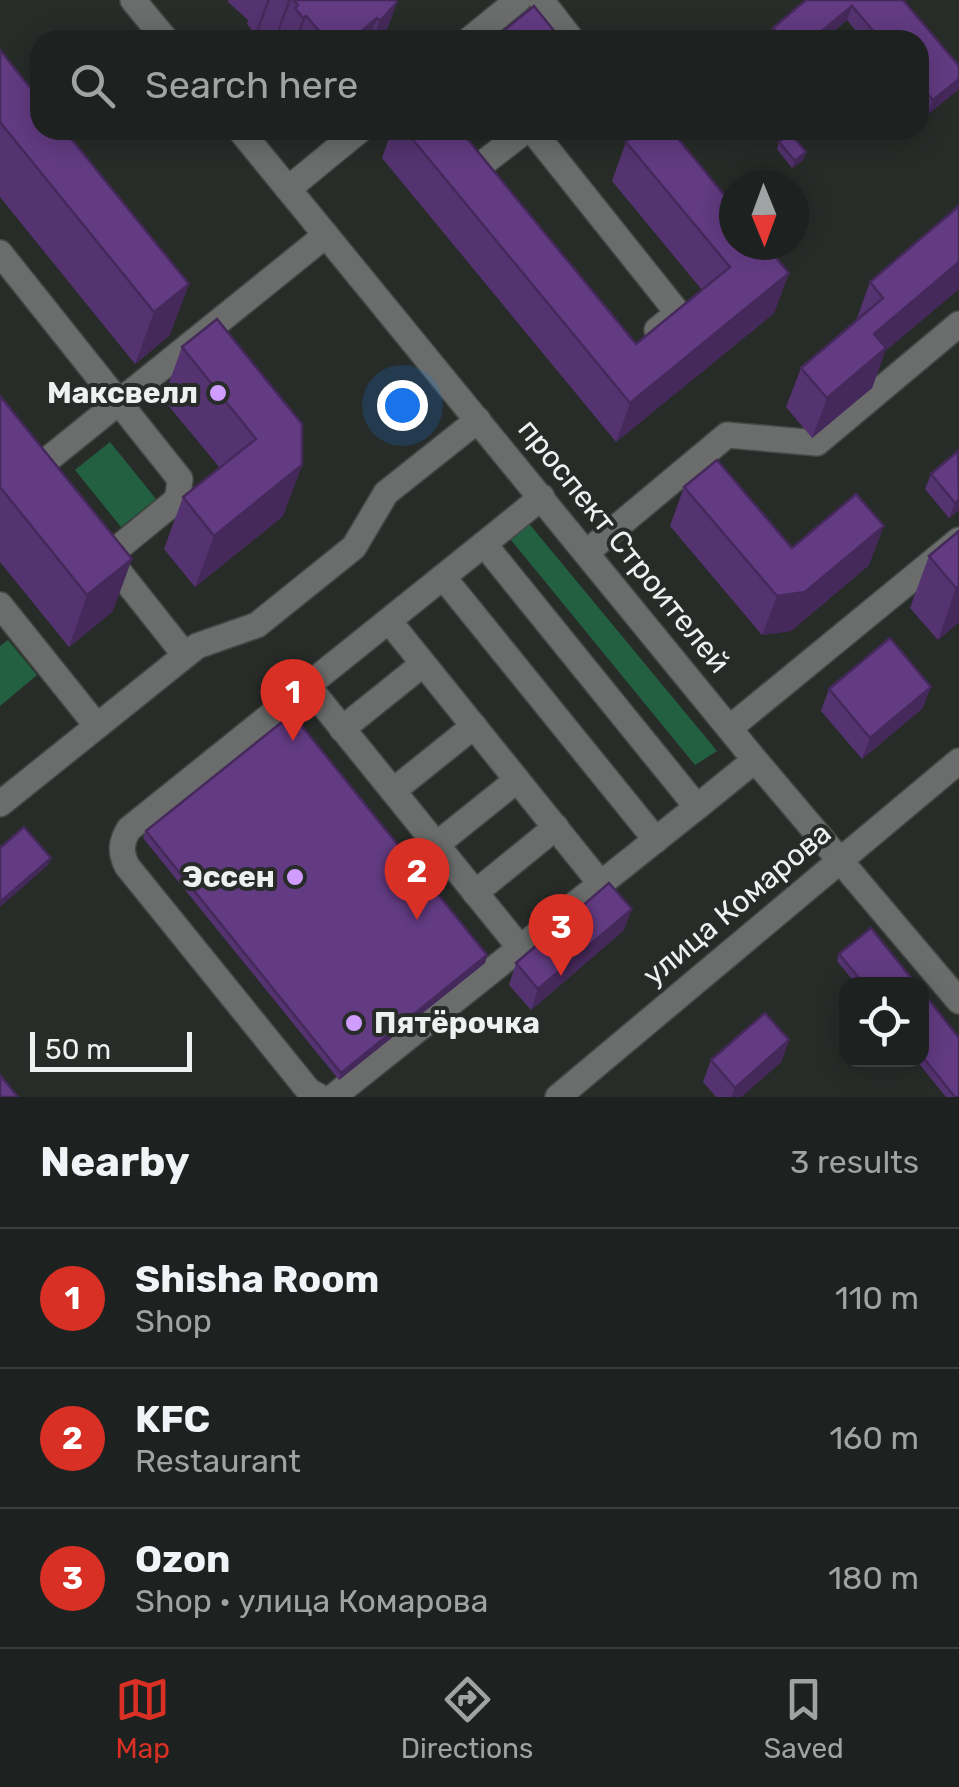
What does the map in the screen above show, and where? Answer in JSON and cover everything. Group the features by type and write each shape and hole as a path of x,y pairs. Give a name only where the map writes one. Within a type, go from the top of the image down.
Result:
{"street":[{"path":"133,0 158,30"},
{"path":"482,30 518,0"},
{"path":"541,0 564,30"},
{"name":"проспект Строителей","path":"248,140 755,760 959,1002"},
{"path":"288,189 348,140"},
{"path":"469,174 515,140"},
{"path":"537,140 678,313 633,349"},
{"path":"452,152 494,206"},
{"path":"36,469 326,235"},
{"path":"0,253 176,471 180,488 174,504 107,557"},
{"path":"587,552 700,471 728,436 817,443 959,324"},
{"path":"0,804 186,655 205,642 257,626 354,547 386,493 478,420"},
{"path":"320,1097 308,1091 126,866 121,847 129,830 542,498"},
{"path":"83,528 186,655"},
{"path":"730,727 959,540"},
{"path":"484,544 697,807"},
{"path":"443,576 656,840"},
{"path":"0,606 97,726"},
{"path":"389,621 602,884"},
{"path":"342,729 423,664"},
{"path":"308,686 520,949"},
{"path":"393,791 474,726"},
{"path":"333,1097 755,760"},
{"name":"улица Комарова","path":"558,1097 959,760"},
{"path":"436,845 518,780"},
{"path":"475,892 556,828"}],"green space":[{"path":"110,442 156,499 121,527 75,470"},
{"path":"526,520 717,751 695,765 507,535"},
{"path":"8,640 37,675 0,706 0,646"}],"building":[{"path":"293,0 397,2 380,21 377,18 363,30 318,30 306,16 303,18 295,8 298,5"},
{"path":"806,0 903,0 928,30 872,30 852,6 823,30 773,28"},
{"path":"534,6 553,30 504,30"},
{"path":"929,31 959,66 959,79 933,100 929,95"},
{"path":"0,50 30,88 30,140 72,140 189,284 154,312 0,122"},
{"path":"413,140 468,140 636,344 730,267 724,260 778,260 789,273 630,403"},
{"path":"679,140 719,189 719,254 626,142"},
{"path":"796,140 806,152 795,161 779,142"},
{"path":"959,206 959,262 874,334 886,348 827,398 801,368 883,298 870,282"},
{"path":"217,319 302,424 302,465 214,536 183,497 256,439 182,347"},
{"path":"0,396 132,559 87,595 0,487"},
{"path":"958,451 959,500 955,503 931,474"},
{"path":"717,460 792,548 856,494 884,526 805,592 777,596 684,487"},
{"path":"959,531 959,586 956,588 929,556"},
{"path":"890,638 931,687 870,738 829,689"},
{"name":"Эссен","path":"292,714 487,955 341,1073 146,831"},
{"path":"24,827 51,858 0,902 0,848"},
{"path":"609,883 632,909 538,989 516,963"},
{"path":"871,928 910,977 858,977 839,954"},
{"path":"929,1000 959,1038 959,1097 929,1065"},
{"path":"765,1013 789,1040 735,1088 711,1060"},
{"path":"0,1075 18,1097 0,1097"}],"place":[{"name":"Максвелл","path":"218,393"},
{"name":"Shisha Room","path":"293,741"},
{"name":"Эссен","path":"295,877"},
{"name":"KFC","path":"417,920"},
{"name":"Ozon","path":"561,976"},
{"name":"Пятёрочка","path":"354,1023"}]}
